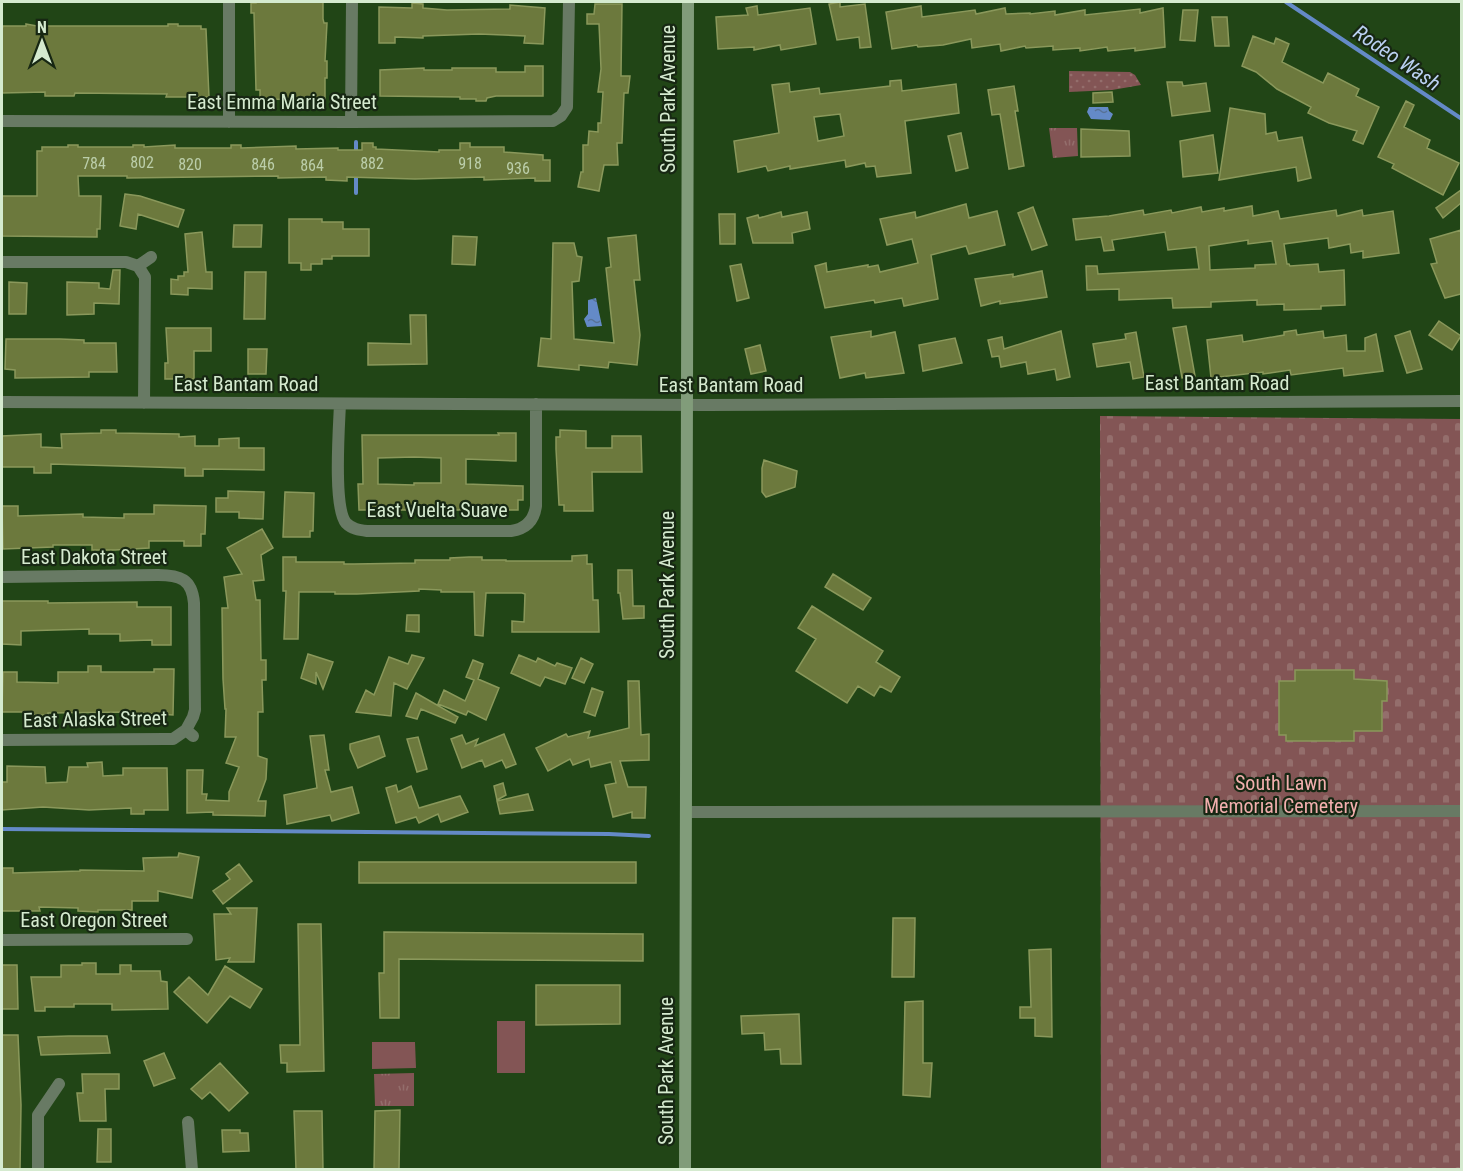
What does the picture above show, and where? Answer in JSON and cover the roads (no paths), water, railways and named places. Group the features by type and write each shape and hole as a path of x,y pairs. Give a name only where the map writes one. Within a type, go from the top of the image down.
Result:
{"main road":[{"name":"South Park Avenue","path":"685,1170 688,2"}],"street":[{"path":"229,2 229,122"},
{"path":"351,2 351,122"},
{"name":"East Emma Maria Street","path":"2,121 553,121 561,116 567,107 569,2"},
{"path":"138,266 151,256"},
{"path":"2,262 126,262 138,266 145,277 144,403"},
{"name":"East Bantam Road","path":"2,402 687,405 1461,401"},
{"name":"East Vuelta Suave","path":"340,404 339,509 343,526 367,531 511,531 531,527 535,512 536,404"},
{"name":"East Dakota Street","path":"2,577 167,575 189,578"},
{"name":"East Alaska Street","path":"2,740 173,739 190,733 195,710 194,603 189,578"},
{"path":"686,812 1461,811"},
{"name":"East Oregon Street","path":"2,940 187,939"},
{"path":"38,1170 38,1115 59,1084"},
{"path":"188,1122 192,1170"}],"water":[{"path":"1089,107 1108,107 1113,114 1110,120 1091,119 1087,112"},
{"path":"596,298 602,326 587,327 584,319 588,314 588,300"}],"waterway":[{"name":"Rodeo Wash","path":"1286,2 1462,119"},
{"path":"356,142 356,153"},
{"path":"356,173 356,193"},
{"path":"2,829 649,836"}],"park label":[{"name":"South Lawn Memorial Cemetery","path":"1281,794"}]}
